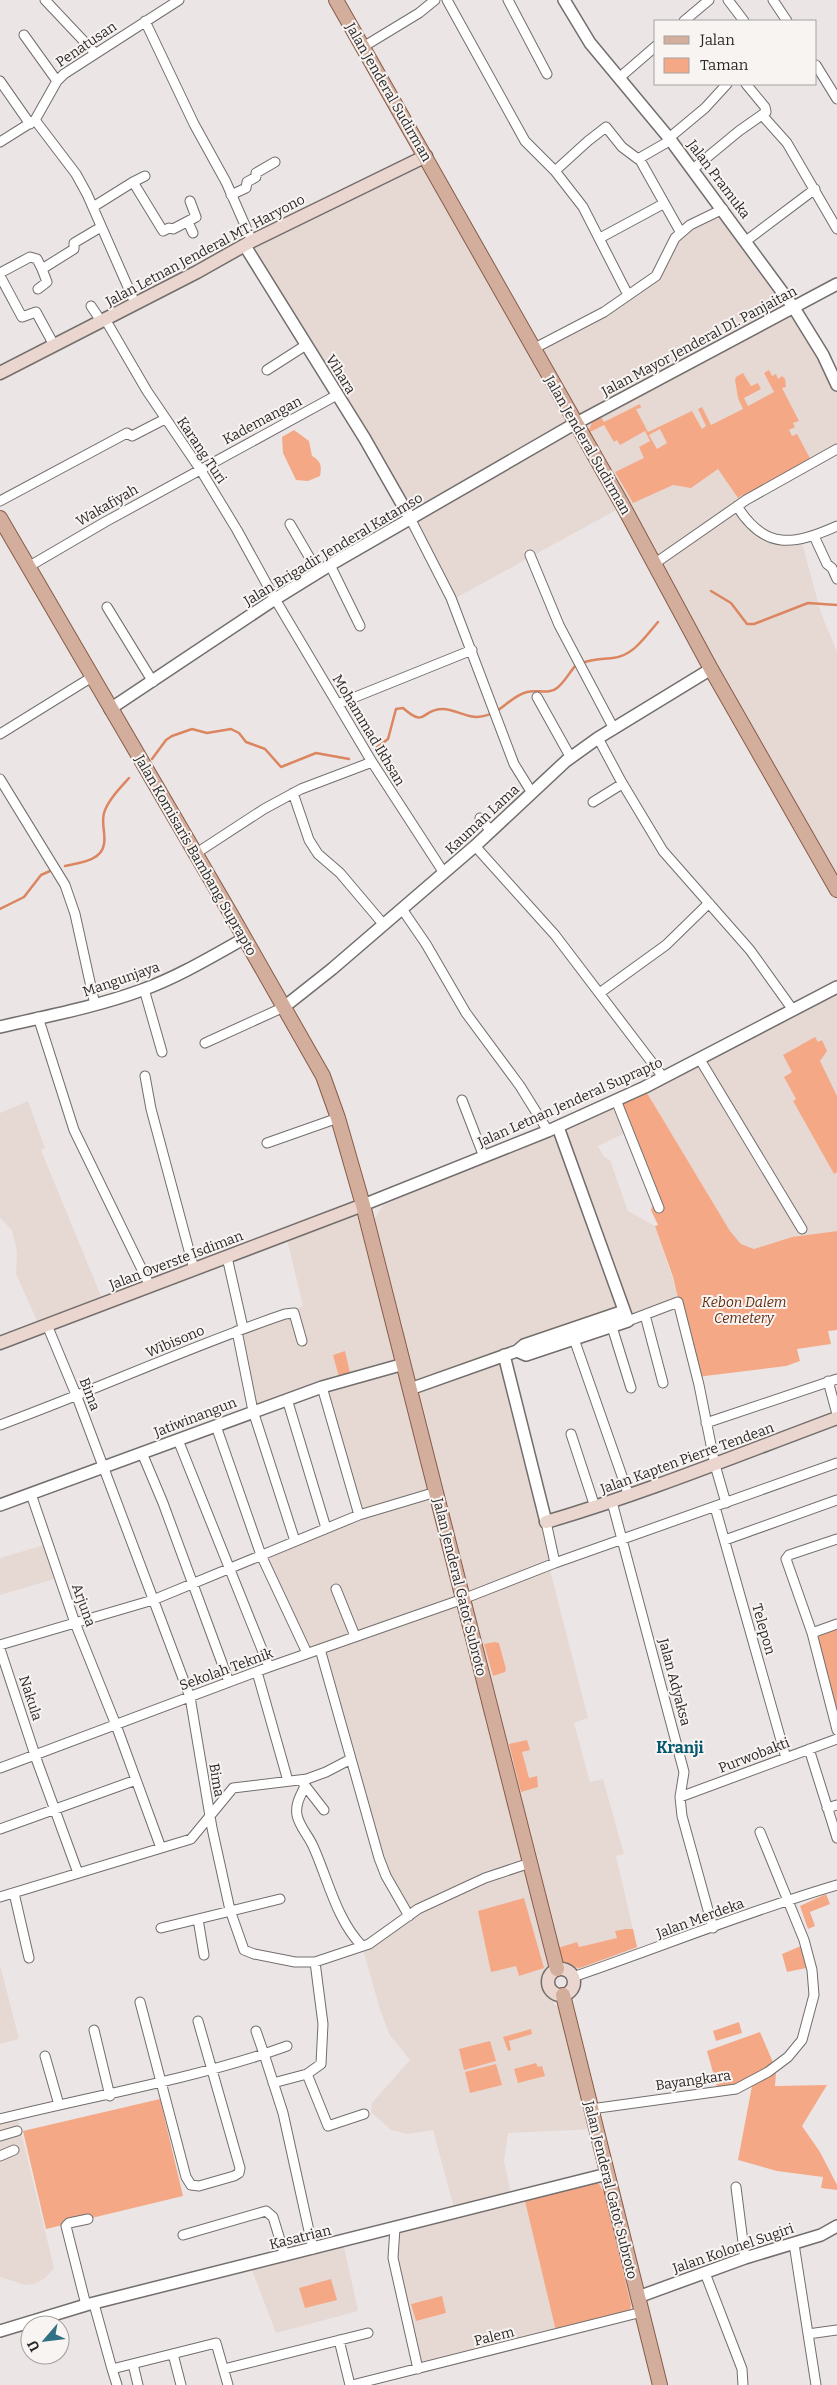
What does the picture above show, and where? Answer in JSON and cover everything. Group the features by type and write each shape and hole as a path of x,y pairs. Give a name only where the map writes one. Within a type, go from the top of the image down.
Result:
{"main road":[{"name":"Jalan Jenderal Sudirman","path":"336,0 426,156 711,669 837,890"},
{"name":"Jalan Letnan Jenderal MT. Haryono","path":"0,373 248,243 426,156"},
{"name":"Jalan Komisaris Bambang Suprapto","path":"0,518 245,938 323,1076 338,1118 363,1205"},
{"name":"Jalan Overste Isdiman","path":"0,1343 363,1205"},
{"name":"Jalan Jenderal Gatot Subroto","path":"363,1205 557,1969"},
{"name":"Jalan Kapten Pierre Tendean","path":"546,1522 612,1502 715,1465 837,1416"},
{"path":"557,1969 567,1971 573,1976 571,1990 563,1995 553,1992 548,1985 550,1976 557,1969"},
{"name":"Jalan Jenderal Gatot Subroto","path":"563,1995 660,2385"}],"street":[{"path":"45,0 95,53"},
{"name":"Penatusan","path":"0,142 33,122 57,81 77,64 179,0"},
{"path":"363,47 419,13 435,0"},
{"path":"447,0 525,141 555,171 583,207 628,295"},
{"path":"508,0 548,74"},
{"name":"Jalan Pramuka","path":"564,0 590,42 670,139 794,308 823,354 837,385"},
{"path":"685,20 709,0"},
{"path":"728,0 743,20"},
{"path":"773,0 786,20"},
{"path":"145,21 194,124 208,147 231,195 248,243"},
{"path":"24,34 57,81"},
{"path":"619,78 654,48"},
{"path":"817,67 837,99"},
{"path":"0,80 76,174 94,207 134,303"},
{"path":"640,160 670,139 705,108 726,85"},
{"path":"693,169 739,131 762,115 766,109 747,85"},
{"path":"762,115 787,143 837,229"},
{"path":"555,171 606,127 625,149 640,160 681,233"},
{"path":"231,195 246,188 247,182 256,177 256,173 275,162"},
{"path":"94,207 145,176"},
{"path":"133,182 161,230 173,229 197,216 190,201"},
{"path":"746,241 815,189"},
{"path":"600,238 663,204"},
{"path":"533,349 604,312 656,276 675,238 690,225 723,209"},
{"path":"188,222 193,233"},
{"path":"42,269 74,248 74,243 101,227"},
{"name":"Vihara","path":"248,243 306,345 365,439 410,518"},
{"path":"38,289 47,282 37,259 30,257 0,274 22,317 36,312 54,345"},
{"name":"Jalan Mayor Jenderal DI. Panjaitan","path":"576,424 837,284"},
{"name":"Karang Turi","path":"90,306 103,320 165,419 200,469 237,530 274,599"},
{"path":"267,370 306,345"},
{"name":"Kademangan","path":"200,469 337,395"},
{"path":"0,501 126,433 132,436 165,419"},
{"name":"Jalan Brigadir Jenderal Katamso","path":"110,709 153,682 274,599 318,572 576,424"},
{"path":"654,564 738,506 837,449"},
{"name":"Wakafiyah","path":"28,567 200,469"},
{"path":"738,506 755,530 768,538 783,540 814,536 837,526"},
{"path":"410,518 451,598 514,764 532,793"},
{"path":"290,524 318,572"},
{"path":"814,536 837,579"},
{"path":"530,554 559,625 614,729"},
{"path":"330,565 360,626"},
{"name":"Mohammad Ikhsan","path":"274,599 372,762 444,873"},
{"path":"107,607 153,682"},
{"path":"338,704 472,650"},
{"name":"Kauman Lama","path":"284,1007 444,873 571,758 598,738 711,669"},
{"path":"0,734 92,677"},
{"path":"537,697 571,758"},
{"path":"598,738 622,784 663,851 750,950 793,1010"},
{"path":"195,854 264,809 293,793 372,762"},
{"path":"0,779 65,885 75,914 94,1005"},
{"path":"593,802 622,784"},
{"path":"293,793 309,840 329,866 340,873 384,925"},
{"path":"480,818 491,831"},
{"path":"475,846 555,935 601,992 663,1077"},
{"path":"601,992 666,945 709,903"},
{"path":"402,909 426,944 466,1013 553,1129 626,1316"},
{"name":"Mangunjaya","path":"0,1027 94,1005 144,989 166,980 245,938"},
{"name":"Jalan Letnan Jenderal Suprapto","path":"363,1205 553,1129 663,1077 837,987"},
{"path":"144,989 162,1052"},
{"path":"205,1043 276,1013 284,1007"},
{"path":"38,1017 74,1130 150,1286"},
{"path":"700,1058 802,1229"},
{"path":"145,1076 151,1109 194,1269"},
{"path":"462,1100 484,1157"},
{"path":"616,1100 659,1208"},
{"path":"267,1143 338,1118"},
{"path":"226,1257 253,1411 295,1541"},
{"path":"410,1388 517,1351 524,1345 626,1316 645,1315 678,1302 699,1386 715,1465 726,1503"},
{"name":"Wibisono","path":"0,1425 77,1397 191,1348 285,1314 294,1313 302,1341"},
{"path":"645,1315 663,1382"},
{"path":"517,1351 526,1355 612,1327 626,1316"},
{"name":"Bima","path":"47,1326 77,1397 190,1697 210,1816 230,1910 244,1950 254,1954 295,1962 315,1962 368,1944 418,1909 485,1878 530,1863"},
{"path":"612,1327 631,1388"},
{"path":"574,1339 629,1496"},
{"path":"504,1355 555,1564"},
{"name":"Jatiwinangun","path":"0,1505 287,1399 404,1364"},
{"path":"706,1423 833,1380 837,1416"},
{"path":"322,1387 359,1515"},
{"path":"287,1399 326,1528"},
{"path":"216,1426 260,1555 307,1653"},
{"path":"571,1434 594,1507"},
{"path":"178,1440 269,1667"},
{"path":"142,1453 193,1584 228,1682"},
{"name":"Sekolah Teknik","path":"0,1768 307,1653 463,1599 837,1463"},
{"path":"0,1645 153,1600 359,1515 436,1492"},
{"name":"Arjuna","path":"31,1494 75,1623 116,1725 161,1848"},
{"path":"725,1540 837,1500"},
{"name":"Jalan Adyaksa","path":"612,1502 684,1772 680,1797 682,1816 713,1928"},
{"name":"Telepon","path":"715,1507 786,1758"},
{"path":"837,1539 789,1555 786,1559 812,1633 837,1730"},
{"path":"336,1590 355,1636"},
{"path":"812,1633 837,1624"},
{"name":"Nakula","path":"0,1649 35,1756 78,1873"},
{"path":"320,1649 379,1858 386,1876 409,1916"},
{"path":"256,1672 288,1781"},
{"name":"Purwobakti","path":"680,1797 837,1739"},
{"path":"809,1749 837,1838"},
{"path":"0,1897 191,1839 198,1833 233,1788 288,1781 303,1782 351,1759"},
{"path":"0,1829 136,1780"},
{"path":"303,1782 324,1810"},
{"path":"303,1782 297,1804 298,1818 312,1844 343,1919 353,1937 362,1946"},
{"path":"827,1808 837,1805"},
{"name":"Bayangkara","path":"591,2109 736,2089 768,2072 788,2058 802,2040 814,1995 812,1970 804,1940 760,1832"},
{"name":"Jalan Merdeka","path":"573,1976 713,1928 787,1900 837,1885"},
{"path":"14,1893 30,1958"},
{"path":"162,1928 280,1899"},
{"path":"198,1919 204,1955"},
{"path":"273,2083 307,2074 318,2068 323,2056 323,2024 315,1962"},
{"path":"140,2002 186,2177 191,2185 199,2186 234,2176 240,2171 198,2021"},
{"path":"94,2030 110,2096"},
{"path":"256,2031 283,2113 313,2249"},
{"path":"0,2119 58,2105 110,2096 213,2070 287,2046"},
{"path":"45,2056 58,2105"},
{"path":"307,2074 328,2126 364,2114"},
{"path":"0,2136 17,2131"},
{"path":"0,2156 14,2150"},
{"name":"Kasatrian","path":"0,2330 90,2305 607,2174"},
{"path":"736,2187 746,2258"},
{"path":"183,2235 266,2211 273,2217 285,2256"},
{"path":"88,2219 69,2223 66,2226 117,2385"},
{"name":"Jalan Kolonel Sugiri","path":"638,2297 746,2258 821,2235 837,2226"},
{"path":"395,2228 393,2258 418,2369"},
{"path":"794,2244 816,2385"},
{"path":"705,2273 742,2369 743,2385"},
{"name":"Palem","path":"351,2385 642,2312"},
{"path":"808,2334 837,2330"},
{"path":"224,2369 368,2332"},
{"path":"339,2340 351,2385"},
{"path":"112,2368 216,2343 228,2385"},
{"path":"173,2354 181,2385"},
{"path":"133,2364 138,2385"}],"shaded area":[{"path":"424,158 620,508 452,600 412,513 247,246"},
{"path":"722,210 791,306 577,416 541,346 656,276 675,238"},
{"path":"791,309 837,392 837,449 738,506 764,539 791,546 802,543 821,613 837,652 837,891 652,565 661,560 583,423"},
{"path":"837,987 837,1160 792,1073 796,1100 793,1101 834,1174 837,1172 837,1231 792,1237 754,1249 741,1244 730,1231 644,1088"},
{"path":"28,1101 45,1148 41,1150 101,1296 38,1323 16,1274 17,1252 12,1230 0,1218 0,1113"},
{"path":"618,1106 627,1132 598,1146 604,1157 610,1160 628,1211 655,1226 679,1298 638,1315 617,1314 418,1382 412,1381 374,1220 383,1205"},
{"path":"358,1204 397,1365 249,1411 232,1328 303,1306 285,1231"},
{"path":"504,1355 555,1563 549,1566 588,1718 574,1723 590,1782 603,1779 624,1854 616,1856 639,1955 573,1977 563,1969 552,1972 549,1976 548,1985 557,1994 554,2004 568,2015 596,2129 508,2133 504,2161 512,2198 607,2174 642,2311 418,2368 393,2258 395,2228 455,2212 433,2130 408,2134 391,2130 371,2112 372,2103 410,2060 389,2034 362,1946 409,1915 386,1876 320,1649 307,1653 261,1555 359,1515 322,1387 404,1364 410,1388"},
{"path":"47,1544 58,1578 0,1595 0,1558"},
{"path":"0,1965 19,2039 0,2044"},
{"path":"17,2115 54,2268 45,2278 34,2284 25,2285 0,2277 0,2119"},
{"path":"343,2242 358,2311 276,2333 250,2265"}],"green space":[{"path":"769,370 772,376 776,374 778,379 782,376 785,379 786,387 782,388 799,421 793,423 795,427 789,430 792,436 797,434 812,462 746,500 742,495 738,498 718,469 691,488 673,485 633,503 615,472 644,458 639,447 650,441 645,431 620,445 617,440 614,442 604,425 590,432 593,420 599,414 604,422 640,404 641,408 636,409 648,432 692,411 702,429 706,426 698,409 702,407 711,425 743,409 738,398 735,380 736,377 743,373 751,386 758,383 761,389 744,398 748,406 774,392 764,373","holes":["660,429 667,443 657,449 649,435"]},
{"path":"294,430 309,441 312,456 320,464 320,476 308,481 296,480 283,453 282,437"},
{"path":"815,1037 818,1042 822,1040 827,1051 820,1061 837,1096 837,1172 834,1174 793,1101 796,1099 784,1077 792,1072 783,1055"},
{"name":"Kebon Dalem Cemetery","path":"644,1088 730,1231 741,1244 754,1249 792,1237 837,1231 837,1330 828,1331 831,1344 797,1349 800,1361 786,1366 697,1377 673,1277 655,1226 658,1225 651,1210 657,1195 616,1100"},
{"path":"345,1351 350,1373 339,1377 333,1355"},
{"path":"837,1628 837,1718 817,1637"},
{"path":"499,1643 506,1669 505,1672 493,1676 484,1644"},
{"path":"527,1740 530,1750 522,1752 529,1778 537,1776 538,1787 521,1792 509,1744"},
{"path":"826,1894 830,1904 810,1912 815,1926 808,1929 800,1906"},
{"path":"524,1898 544,1968 519,1976 516,1966 491,1972 478,1911"},
{"path":"633,1929 637,1947 580,1968 565,1966 558,1948 577,1942 579,1947 617,1938 615,1931"},
{"path":"801,1946 806,1968 787,1972 782,1954"},
{"path":"739,2022 742,2033 716,2041 713,2031"},
{"path":"531,2029 532,2034 509,2041 511,2050 508,2051 503,2037"},
{"path":"760,2032 775,2067 724,2092 718,2090 707,2051"},
{"path":"490,2041 496,2061 464,2070 459,2049"},
{"path":"536,2063 538,2067 542,2066 545,2076 518,2083 514,2069"},
{"path":"496,2064 502,2085 470,2093 465,2072"},
{"path":"776,2073 775,2086 827,2085 802,2126 820,2152 837,2185 837,2190 821,2188 823,2177 777,2171 738,2160 752,2086"},
{"path":"160,2099 183,2196 46,2229 23,2131"},
{"path":"596,2183 599,2184 604,2192 631,2305 630,2310 556,2331 525,2201"},
{"path":"331,2279 337,2300 305,2308 299,2288"},
{"path":"442,2296 446,2313 416,2321 411,2304"}],"waterway":[{"path":"711,591 731,603 747,624 754,624 808,603 837,605"},
{"path":"582,663 627,654 638,645 658,622"},
{"path":"376,748 388,739 396,709 403,708 420,718 430,712 443,709 473,717 486,716 527,692 554,690 563,683 577,664"},
{"path":"152,759 166,740 192,729 207,733 231,729 239,733 246,742 265,749 281,767 316,753 349,759"},
{"path":"65,866 94,858 102,850 104,844 104,813 111,799 129,778"},
{"path":"0,909 24,897 41,875 50,871"}],"district":[{"name":"Kranji","path":"680,1747"}]}
